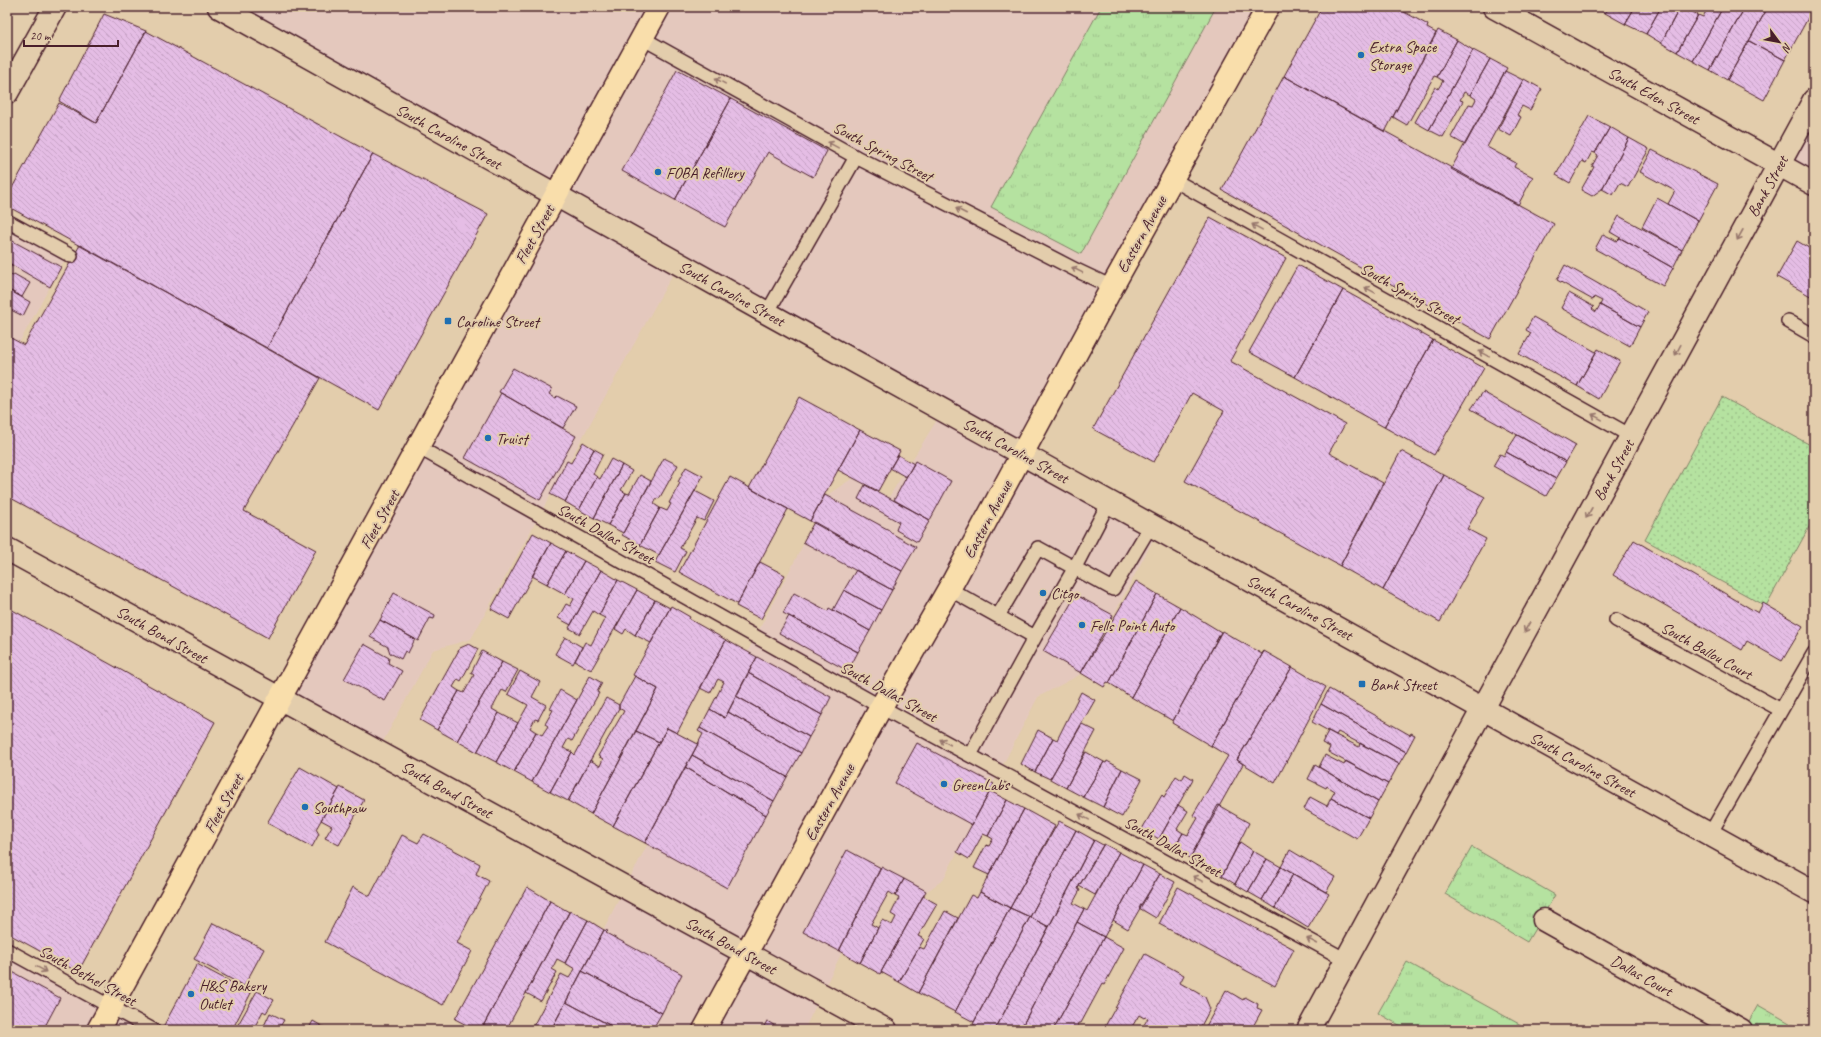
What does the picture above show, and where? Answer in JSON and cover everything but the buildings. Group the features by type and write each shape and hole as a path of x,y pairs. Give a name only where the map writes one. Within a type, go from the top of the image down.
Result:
{"main road":[{"name":"Fleet Street","path":"98,1030 659,7"},
{"name":"Eastern Avenue","path":"704,1030 881,707 949,589 1112,287 1268,7"}],"street":[{"path":"7,93 55,7"},
{"name":"South Caroline Street","path":"219,7 767,313 1484,708 1814,892"},
{"name":"South Eden Street","path":"1494,7 1814,184"},
{"name":"Bank Street","path":"1308,1030 1814,100"},
{"name":"South Bond Street","path":"7,549 886,1030"},
{"name":"Dallas Court","path":"1544,920 1741,1030"}],"lane":[{"name":"South Spring Street","path":"642,38 856,157 1112,287"},
{"path":"767,313 856,157"},
{"name":"South Spring Street","path":"1172,179 1631,436"},
{"path":"7,221 71,256"},
{"path":"1788,321 1814,336"},
{"name":"South Dallas Street","path":"418,447 881,707 1346,960"},
{"path":"970,755 1035,636 1074,569 1109,502"},
{"path":"998,616 1038,548 1113,589 1151,525"},
{"path":"949,589 1035,636"},
{"name":"South Ballou Court","path":"1616,620 1781,710"},
{"path":"1710,834 1814,653"},
{"name":"South Bethel Street","path":"7,950 153,1030"}],"shaded area":[{"path":"213,7 1265,7 1021,448 1160,527 1083,673 1038,697 943,880 923,894 881,872 804,1030 551,1030 830,493 853,478 889,497 945,407 680,261 471,639 433,650 380,747 279,694 555,196"},
{"path":"1814,123 1814,188 1786,172"},
{"path":"7,218 69,252 18,345 7,339"},
{"path":"7,950 150,1030 7,1030"}],"green space":[{"path":"1101,7 1216,7 1081,254 991,207"},
{"path":"1722,397 1814,447 1814,518 1766,606 1645,540"},
{"path":"1472,847 1555,895 1527,942 1445,894"},
{"path":"1407,962 1530,1030 1408,1030 1378,1013"},
{"path":"1758,1005 1802,1030 1744,1030"}],"place":[{"name":"Extra Space Storage","path":"1361,55"},
{"name":"FOBA Refillery","path":"658,172"},
{"name":"Caroline Street","path":"448,321"},
{"name":"Truist","path":"488,438"},
{"name":"Citgo","path":"1043,593"},
{"name":"Fells Point Auto","path":"1082,625"},
{"name":"Bank Street","path":"1362,684"},
{"name":"GreenLabs","path":"944,784"},
{"name":"Southpaw","path":"305,807"},
{"name":"H&S Bakery Outlet","path":"191,994"}]}
